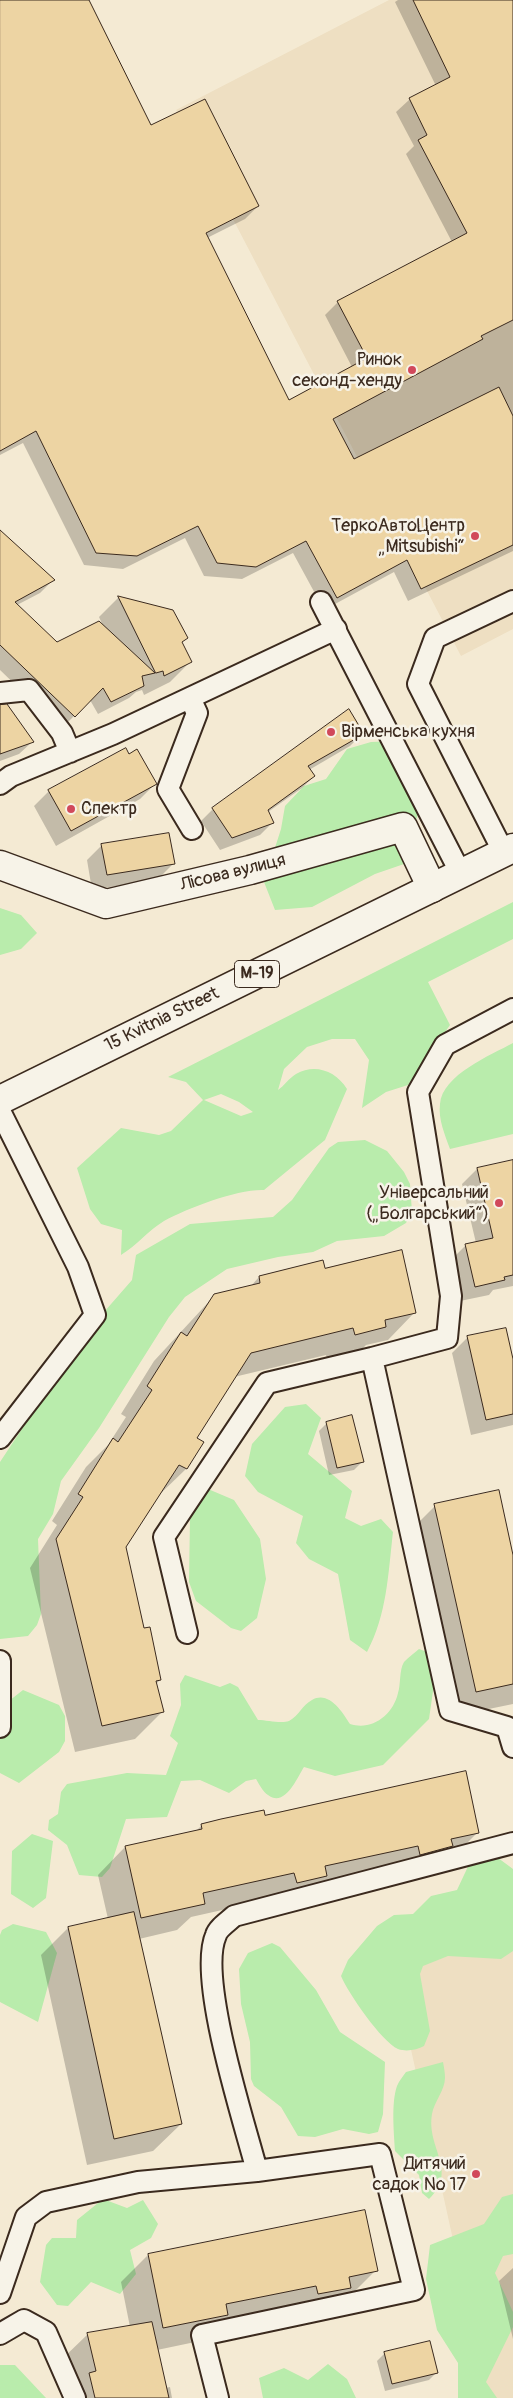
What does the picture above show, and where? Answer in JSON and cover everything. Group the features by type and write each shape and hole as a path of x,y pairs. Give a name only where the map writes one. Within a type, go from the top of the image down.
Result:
{"main road":[{"name":"Лісова вулиця","path":"0,865 106,904 250,870 403,827 432,888"},
{"name":"15 Kvitnia Street","path":"0,1100 508,850"}],"lane":[{"path":"508,850 418,684 435,638 513,601"},
{"path":"321,602 461,874"},
{"path":"0,784 11,776 113,734 336,629"},
{"path":"0,693 29,690 62,733 70,752"},
{"path":"190,698 197,713 168,789 192,829"},
{"path":"187,1633 164,1537 267,1383 446,1338 451,1296 418,1092 445,1045 513,1009"},
{"path":"0,1111 78,1267 95,1314 0,1438"},
{"path":"372,1358 450,1710 507,1727 513,1747"},
{"path":"0,1661 0,1727"},
{"path":"257,2171 219,2028 210,1958 216,1933 234,1916 513,1843"},
{"path":"0,2293 26,2217 46,2202 138,2182 257,2171 380,2154 414,2290 202,2335 218,2398"},
{"path":"0,2334 24,2320 46,2332 75,2398"}],"shaded area":[{"name":"Ринок секонд-хенду","path":"389,0 513,0 513,629 461,656 176,110"},
{"name":"Дитячий садок № 17","path":"513,1923 513,2398 488,2398 389,1950"}],"green space":[{"path":"395,741 419,810 404,864 375,874 312,907 275,910 264,882 281,829 285,806 304,786 326,779 347,749 371,742"},
{"path":"513,902 513,939 428,982 450,1025 408,1085 386,1092 362,1108 369,1060 355,1039 332,1039 307,1047 284,1069 278,1090 296,1074 310,1069 331,1073 342,1083 347,1089 325,1140 264,1190 227,1196 174,1216 158,1225 121,1255 122,1230 101,1224 90,1209 77,1168 121,1128 159,1135 171,1131 203,1100 186,1082 168,1077","holes":["221,1094 239,1102 253,1112 241,1116 204,1100"]},
{"path":"0,908 21,915 37,933 21,949 0,955"},
{"path":"513,1043 513,1134 450,1149 440,1115 440,1104 443,1094 458,1075"},
{"path":"365,1140 387,1151 404,1172 410,1184 412,1212 406,1223 384,1236 337,1241 313,1252 278,1257 227,1269 185,1297 169,1317 99,1428 61,1481 53,1514 38,1539 41,1614 37,1625 28,1636 0,1639 0,1462 84,1335 132,1280 136,1255 190,1224 273,1217 292,1200 329,1148 338,1142"},
{"path":"306,1404 321,1418 308,1454 352,1491 345,1518 361,1526 381,1519 393,1532 383,1609 374,1638 367,1652 350,1640 338,1574 309,1559 296,1543 303,1516 258,1492 245,1476 252,1444 285,1407"},
{"path":"208,1489 234,1500 260,1539 266,1579 257,1618 241,1631 231,1628 196,1601 189,1582 190,1518"},
{"path":"419,1649 438,1656 429,1719 383,1765 335,1776 304,1767 290,1790 280,1798 274,1798 266,1794 256,1779 246,1781 229,1793 200,1780 181,1781 167,1817 126,1819 110,1868 102,1877 79,1875 67,1845 48,1830 49,1820 58,1814 61,1792 67,1784 127,1773 166,1775 178,1743 170,1736 181,1705 180,1684 185,1675 220,1687 230,1683 238,1687 258,1720 289,1721 312,1700 324,1698 335,1704 350,1724 358,1726 374,1723 391,1708 398,1693 402,1665"},
{"path":"23,1690 59,1705 65,1716 65,1741 59,1752 19,1783 0,1773 0,1708"},
{"path":"32,1834 53,1841 46,1898 33,1908 11,1894 12,1851"},
{"path":"490,1852 513,1869 513,1951 501,1959 448,1956 423,1966 420,1974 430,2031 424,2046 411,2050 398,2049 383,2037 358,2005 345,1984 341,1976 348,1960 377,1926 394,1915 413,1914 431,1896 457,1890 472,1858"},
{"path":"13,1924 46,1932 57,1953 38,2022 0,2002 0,1935 2,1930"},
{"path":"272,1943 280,1947 316,1990 340,2032 385,2062 383,2114 378,2132 369,2134 343,2129 315,2137 298,2136 281,2107 254,2086 251,2079 250,2042 241,2004 239,1969 248,1953"},
{"path":"443,2062 445,2082 433,2110 431,2126 442,2169 441,2179 437,2189 429,2199 422,2193 419,2175 395,2151 394,2101 397,2086 406,2072"},
{"path":"513,2194 513,2254 503,2256 495,2273 513,2312 513,2327 486,2382 497,2398 458,2398 458,2363 437,2330 426,2279 430,2245 484,2224 502,2197"},
{"path":"103,2199 127,2208 143,2200 158,2224 151,2238 130,2250 136,2274 120,2294 91,2282 68,2306 57,2305 40,2282 46,2245 52,2238 76,2238 77,2220"},
{"path":"328,2364 347,2379 356,2398 263,2398 259,2378 284,2368 308,2380"},
{"path":"0,2365 15,2365 46,2398 0,2398"}],"building":[{"path":"0,0 89,0 151,125 205,99 259,206 206,233 289,400 367,358 337,301 467,233 418,140 427,135 409,98 450,77 413,0 513,0 513,320 481,336 483,339 333,419 354,459 499,387 513,416 513,545 421,589 407,560 337,598 306,541 256,567 217,563 198,526 137,556 96,553 36,431 0,451"},
{"path":"0,530 55,580 15,602 57,642 99,621 155,673 142,676 144,686 111,702 103,688 75,717 0,645"},
{"path":"118,596 173,610 188,638 182,642 192,662 164,676 163,671 156,673"},
{"path":"7,704 34,742 0,754 0,705"},
{"path":"349,709 364,734 308,766 315,776 268,810 274,823 232,838 212,808"},
{"path":"126,748 129,754 137,749 157,784 71,831 48,790"},
{"path":"169,833 175,864 107,875 101,844"},
{"name":"Універсальний („Болгарський“)","path":"513,1160 513,1275 504,1277 505,1280 475,1287 465,1244 493,1238 477,1168"},
{"path":"402,1250 416,1313 385,1320 386,1327 355,1335 353,1328 251,1353 197,1438 204,1442 187,1469 179,1465 126,1547 144,1628 150,1627 161,1680 156,1681 164,1712 102,1726 56,1539 83,1497 78,1494 113,1438 118,1442 152,1390 147,1386 181,1332 187,1336 214,1294 260,1283 259,1276 323,1260 325,1268"},
{"path":"506,1328 513,1359 513,1414 486,1420 467,1336"},
{"path":"352,1415 364,1462 337,1468 326,1422"},
{"path":"499,1490 513,1555 513,1684 476,1692 434,1504"},
{"path":"466,1771 479,1833 451,1839 453,1846 420,1855 418,1846 325,1866 327,1876 297,1883 294,1873 203,1893 205,1904 141,1918 125,1846 202,1829 201,1824 221,1819 264,1810 265,1815"},
{"path":"134,1912 182,2124 114,2139 68,1927"},
{"path":"365,2210 378,2271 349,2277 351,2288 318,2294 316,2286 226,2304 228,2315 163,2328 148,2254"},
{"path":"152,2322 169,2398 95,2398 89,2373 96,2371 87,2333"},
{"path":"430,2341 438,2373 392,2384 384,2352"}],"place":[{"name":"Ринок секонд-хенду","path":"412,370"},
{"name":"ТеркоАвтоЦентр „Mitsubishi“","path":"475,536"},
{"name":"Вірменська кухня","path":"331,732"},
{"name":"Спектр","path":"71,809"},
{"name":"Універсальний („Болгарський“)","path":"499,1203"},
{"name":"Дитячий садок № 17","path":"476,2174"}]}
